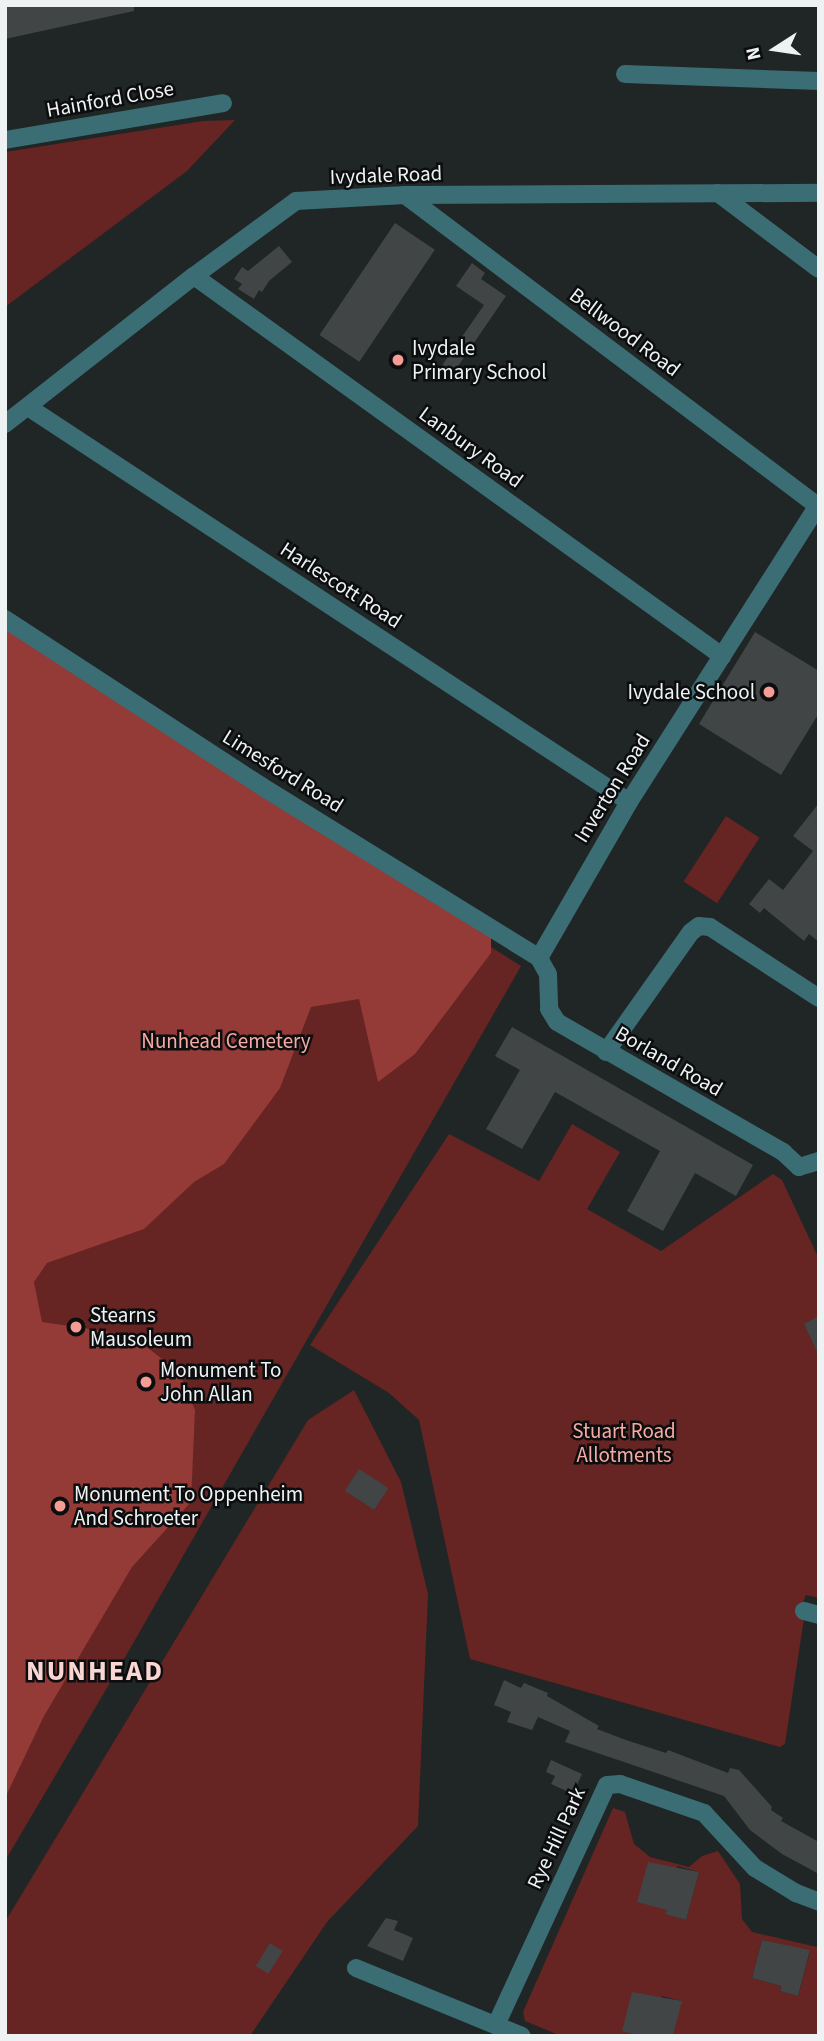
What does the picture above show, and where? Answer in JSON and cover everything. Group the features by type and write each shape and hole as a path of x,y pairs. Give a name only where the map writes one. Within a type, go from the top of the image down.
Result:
{"street":[{"path":"625,74 819,81"},
{"name":"Hainford Close","path":"5,140 223,103"},
{"path":"718,193 819,269"},
{"name":"Ivydale Road","path":"5,424 194,276 296,201 405,195 819,193"},
{"name":"Bellwood Road","path":"405,195 818,505"},
{"name":"Lanbury Road","path":"194,276 722,656"},
{"name":"Harlescott Road","path":"28,407 629,802"},
{"name":"Inverton Road","path":"539,958 629,802 818,505"},
{"name":"Limesford Road","path":"5,619 261,786 539,958"},
{"path":"606,1052 691,932 699,926 710,927 819,998"},
{"name":"Borland Road","path":"539,958 548,974 551,1017 606,1052 783,1152 799,1167 819,1161"},
{"name":"Rye Hill Park","path":"496,2025 607,1785 620,1784 704,1813 755,1868 796,1894 819,1902"},
{"path":"356,1968 522,2036"}],"green space":[{"path":"235,120 187,171 5,307 5,152 203,121"},
{"name":"Nunhead Cemetery","path":"5,622 491,928 491,953 415,1054 378,1082 359,999 311,1007 280,1088 224,1164 194,1182 144,1229 47,1263 34,1282 42,1322 131,1335 179,1372 195,1410 191,1502 132,1567 44,1716 5,1798"},
{"name":"Nunhead Cemetery","path":"5,639 521,966 127,1654 5,1861"},
{"path":"726,816 760,838 717,903 684,881"},
{"name":"Stuart Road Allotments","path":"572,1124 620,1152 587,1209 661,1251 773,1174 782,1180 819,1259 819,1598 806,1595 803,1603 804,1618 785,1744 780,1747 470,1659 419,1420 389,1393 310,1345 449,1134 539,1181"},
{"path":"354,1390 401,1482 428,1594 418,1826 327,1922 250,2036 5,2036 5,1922 308,1420"},
{"path":"613,1808 625,1812 634,1844 650,1857 689,1867 702,1856 718,1851 740,1884 742,1919 752,1932 817,1947 819,1944 819,2036 673,2036 681,2001 662,1996 641,2036 561,2036 525,2021 523,2012","holes":["677,1866 699,1872 686,1920 666,1914","762,1940 810,1951 798,1996 780,1991 781,1986 752,1978"]}],"building":[{"path":"5,5 134,5 134,11 5,39"},
{"path":"395,223 435,250 359,362 320,335"},
{"path":"279,246 292,262 269,281 262,292 259,290 254,299 238,289 242,284 234,279 242,267 248,271"},
{"path":"472,263 485,273 481,279 506,296 452,375 441,367 484,305 456,286"},
{"name":"Ivydale School","path":"755,632 819,671 819,713 781,775 699,724"},
{"path":"819,803 819,942 809,934 804,941 764,908 760,913 749,904 769,879 783,890 813,851 793,836"},
{"path":"512,1027 753,1165 736,1196 695,1173 663,1231 627,1211 660,1151 555,1092 522,1149 486,1129 520,1070 495,1056"},
{"path":"819,1316 819,1356 804,1324"},
{"path":"359,1469 388,1488 374,1510 345,1491"},
{"path":"504,1680 521,1688 524,1683 548,1693 547,1696 599,1726 597,1729 666,1753 668,1750 728,1773 730,1768 739,1770 772,1807 771,1810 783,1818 781,1821 819,1842 819,1874 782,1854 750,1830 724,1796 565,1742 570,1731 538,1717 532,1730 507,1722 511,1712 494,1705"},
{"path":"551,1760 582,1774 573,1794 551,1784 555,1776 546,1772"},
{"path":"648,1862 699,1872 686,1920 665,1914 667,1910 637,1902"},
{"path":"386,1918 398,1921 394,1930 413,1938 403,1961 367,1946"},
{"path":"762,1940 810,1950 798,1996 780,1991 781,1986 752,1978"},
{"path":"270,1943 283,1951 268,1974 256,1966"},
{"path":"632,1992 682,2001 673,2036 641,2036 622,2031"}],"place":[{"name":"Ivydale Primary School","path":"398,360"},
{"name":"Ivydale School","path":"769,692"},
{"name":"Stearns Mausoleum","path":"76,1327"},
{"name":"Monument To John Allan","path":"146,1382"},
{"name":"Monument To Oppenheim And Schroeter","path":"60,1506"}],"district":[{"name":"NUNHEAD","path":"95,1671"}]}
